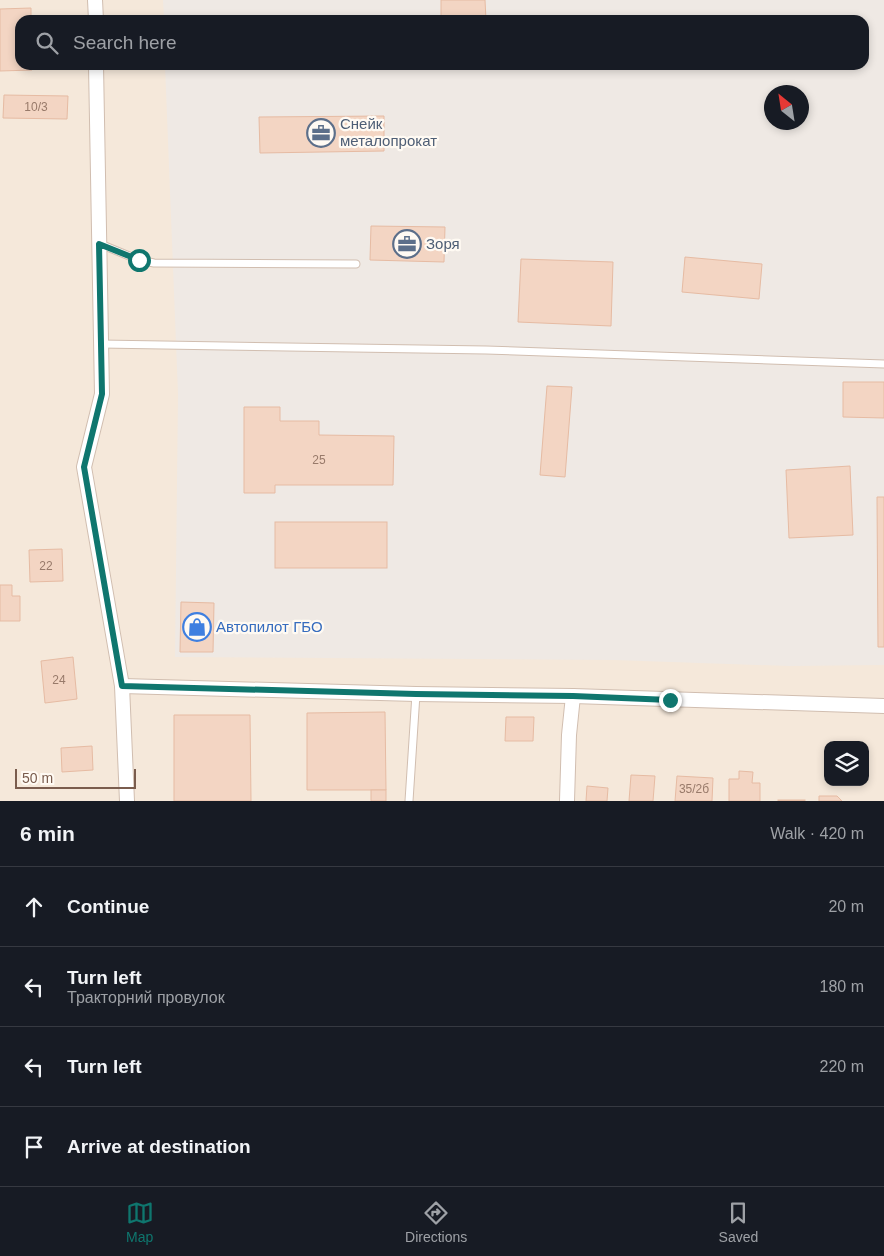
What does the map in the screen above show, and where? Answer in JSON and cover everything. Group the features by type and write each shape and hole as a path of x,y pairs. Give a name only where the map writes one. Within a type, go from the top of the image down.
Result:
{"street":[{"path":"96,0 96,15"},
{"path":"96,70 102,394 84,467 122,686 127,801"},
{"path":"122,686 573,696 884,706"},
{"path":"567,801 569,735 573,696"}],"lane":[{"path":"99,244 139,260 154,263 356,264"},
{"path":"101,344 486,350 884,364"},
{"path":"409,801 416,694"}],"shaded area":[{"path":"0,0 884,0 884,801 0,801"},
{"path":"163,0 884,0 884,665 789,666 614,660 175,657 178,394 165,70 869,70 869,15 164,15"}],"building":[{"path":"441,0 485,0 486,15 441,15"},
{"path":"31,8 31,15 15,15 15,70 32,70 0,71 0,9"},
{"path":"4,95 68,96 67,119 3,118"},
{"path":"384,116 384,151 260,153 259,117"},
{"path":"371,226 445,227 444,262 370,260"},
{"path":"685,257 762,264 759,299 682,292"},
{"path":"521,259 613,262 611,326 518,322"},
{"path":"843,382 884,382 884,418 843,417"},
{"path":"547,386 572,387 565,477 540,475"},
{"path":"244,407 280,407 280,421 319,421 319,435 394,436 393,485 275,485 275,493 244,493"},
{"path":"850,466 853,535 789,538 786,470"},
{"path":"877,497 884,497 884,647 878,647"},
{"path":"275,522 387,522 387,568 275,568"},
{"path":"62,549 63,581 30,582 29,550"},
{"path":"0,585 12,585 12,596 20,596 20,621 0,621"},
{"path":"181,602 214,603 213,652 180,652"},
{"path":"73,657 77,699 45,703 41,661"},
{"path":"385,712 386,790 307,790 307,713"},
{"path":"174,715 250,715 251,801 174,801"},
{"path":"506,717 534,717 533,741 505,741"},
{"path":"92,746 93,770 62,772 61,748"},
{"path":"739,771 753,772 752,783 760,783 760,801 729,801 729,779 739,779"},
{"path":"631,775 655,776 653,801 629,801"},
{"path":"677,776 713,778 712,801 675,801"},
{"path":"587,786 608,788 607,801 586,801"},
{"path":"371,790 386,790 386,801 371,801"},
{"path":"819,796 837,796 842,801 819,801"},
{"path":"805,800 805,801 778,801"}],"place":[{"name":"Снейк металопрокат","path":"321,133"},
{"name":"Зоря","path":"407,244"},
{"name":"Автопилот ГБО","path":"197,627"}],"route":[{"path":"139,260 99,244 102,394 84,467 122,686 573,696 670,700"}]}
